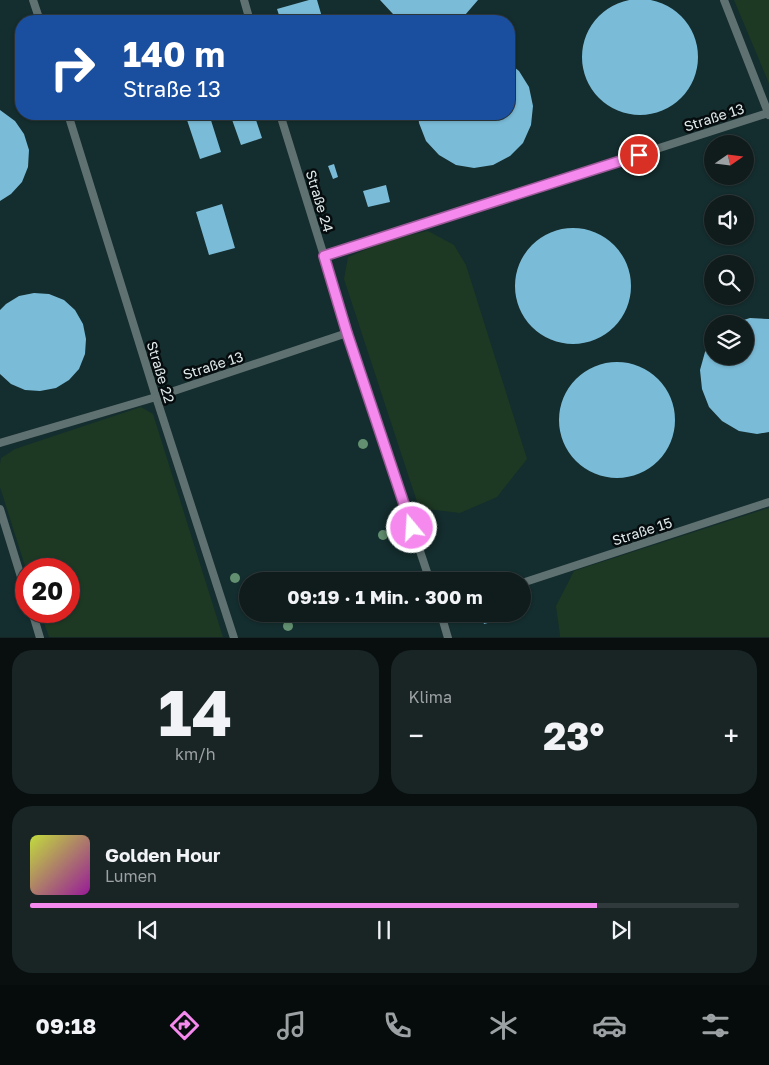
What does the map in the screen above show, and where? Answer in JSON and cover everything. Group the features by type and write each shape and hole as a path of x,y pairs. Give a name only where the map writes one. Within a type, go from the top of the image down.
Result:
{"lane":[{"path":"33,0 38,15"},
{"path":"244,0 248,15"},
{"path":"724,0 768,114"},
{"name":"Straße 13","path":"324,256 768,114"},
{"name":"Straße 22","path":"70,120 156,397 234,638"},
{"name":"Straße 24","path":"282,120 347,333 427,572"},
{"name":"Straße 13","path":"0,443 156,397 347,333"},
{"name":"Straße 15","path":"531,580 769,502"},
{"path":"0,509 15,558"},
{"path":"443,622 448,638"},
{"path":"36,623 40,638"}],"shaded area":[{"path":"0,0 758,0 769,32 769,637 0,637"}],"green space":[{"path":"734,0 769,0 769,84 768,81"},
{"path":"428,231 454,245 466,265 527,459 497,497 460,513 419,508 344,279 348,257 392,239"},
{"path":"141,407 153,414 223,637 49,637 44,623 80,623 80,558 23,558 0,487 1,458 15,449"},
{"path":"769,508 769,637 560,637 556,606 574,571"}],"building":[{"path":"640,-1 662,4 681,16 693,35 698,57 693,79 681,98 662,110 640,115 618,110 599,98 587,79 582,57 587,35 599,16 618,4"},
{"path":"309,0 317,0 321,15 279,15 277,9"},
{"path":"380,0 478,0 465,15 393,14"},
{"path":"515,68 529,87 533,106 531,125 523,143 510,156 493,165 474,168 456,165 439,155 426,141 419,120 515,120"},
{"path":"0,110 15,121 24,134 29,150 28,167 22,182 11,194 0,201"},
{"path":"187,120 211,120 221,152 200,159"},
{"path":"232,120 256,120 262,138 241,145"},
{"path":"334,164 338,177 333,179 328,166"},
{"path":"386,185 390,202 368,207 363,191"},
{"path":"222,204 235,248 209,255 196,212"},
{"path":"573,228 595,233 614,245 626,264 631,286 626,308 614,327 595,339 573,344 551,339 532,327 520,308 515,286 520,264 532,245 551,233"},
{"path":"34,293 49,294 64,300 75,310 83,324 86,339 85,354 79,369 69,380 56,388 40,391 25,390 11,384 0,374 0,310 19,296"},
{"path":"754,318 769,319 769,432 757,434 739,431 722,421 709,407 702,389 700,370 704,356 704,365 754,365"},
{"path":"617,362 639,367 658,379 670,398 675,420 670,442 658,461 639,473 617,478 595,473 576,461 564,442 559,420 564,398 576,379 595,367"}],"route":[{"path":"412,528 347,333 324,256 639,155"}]}
